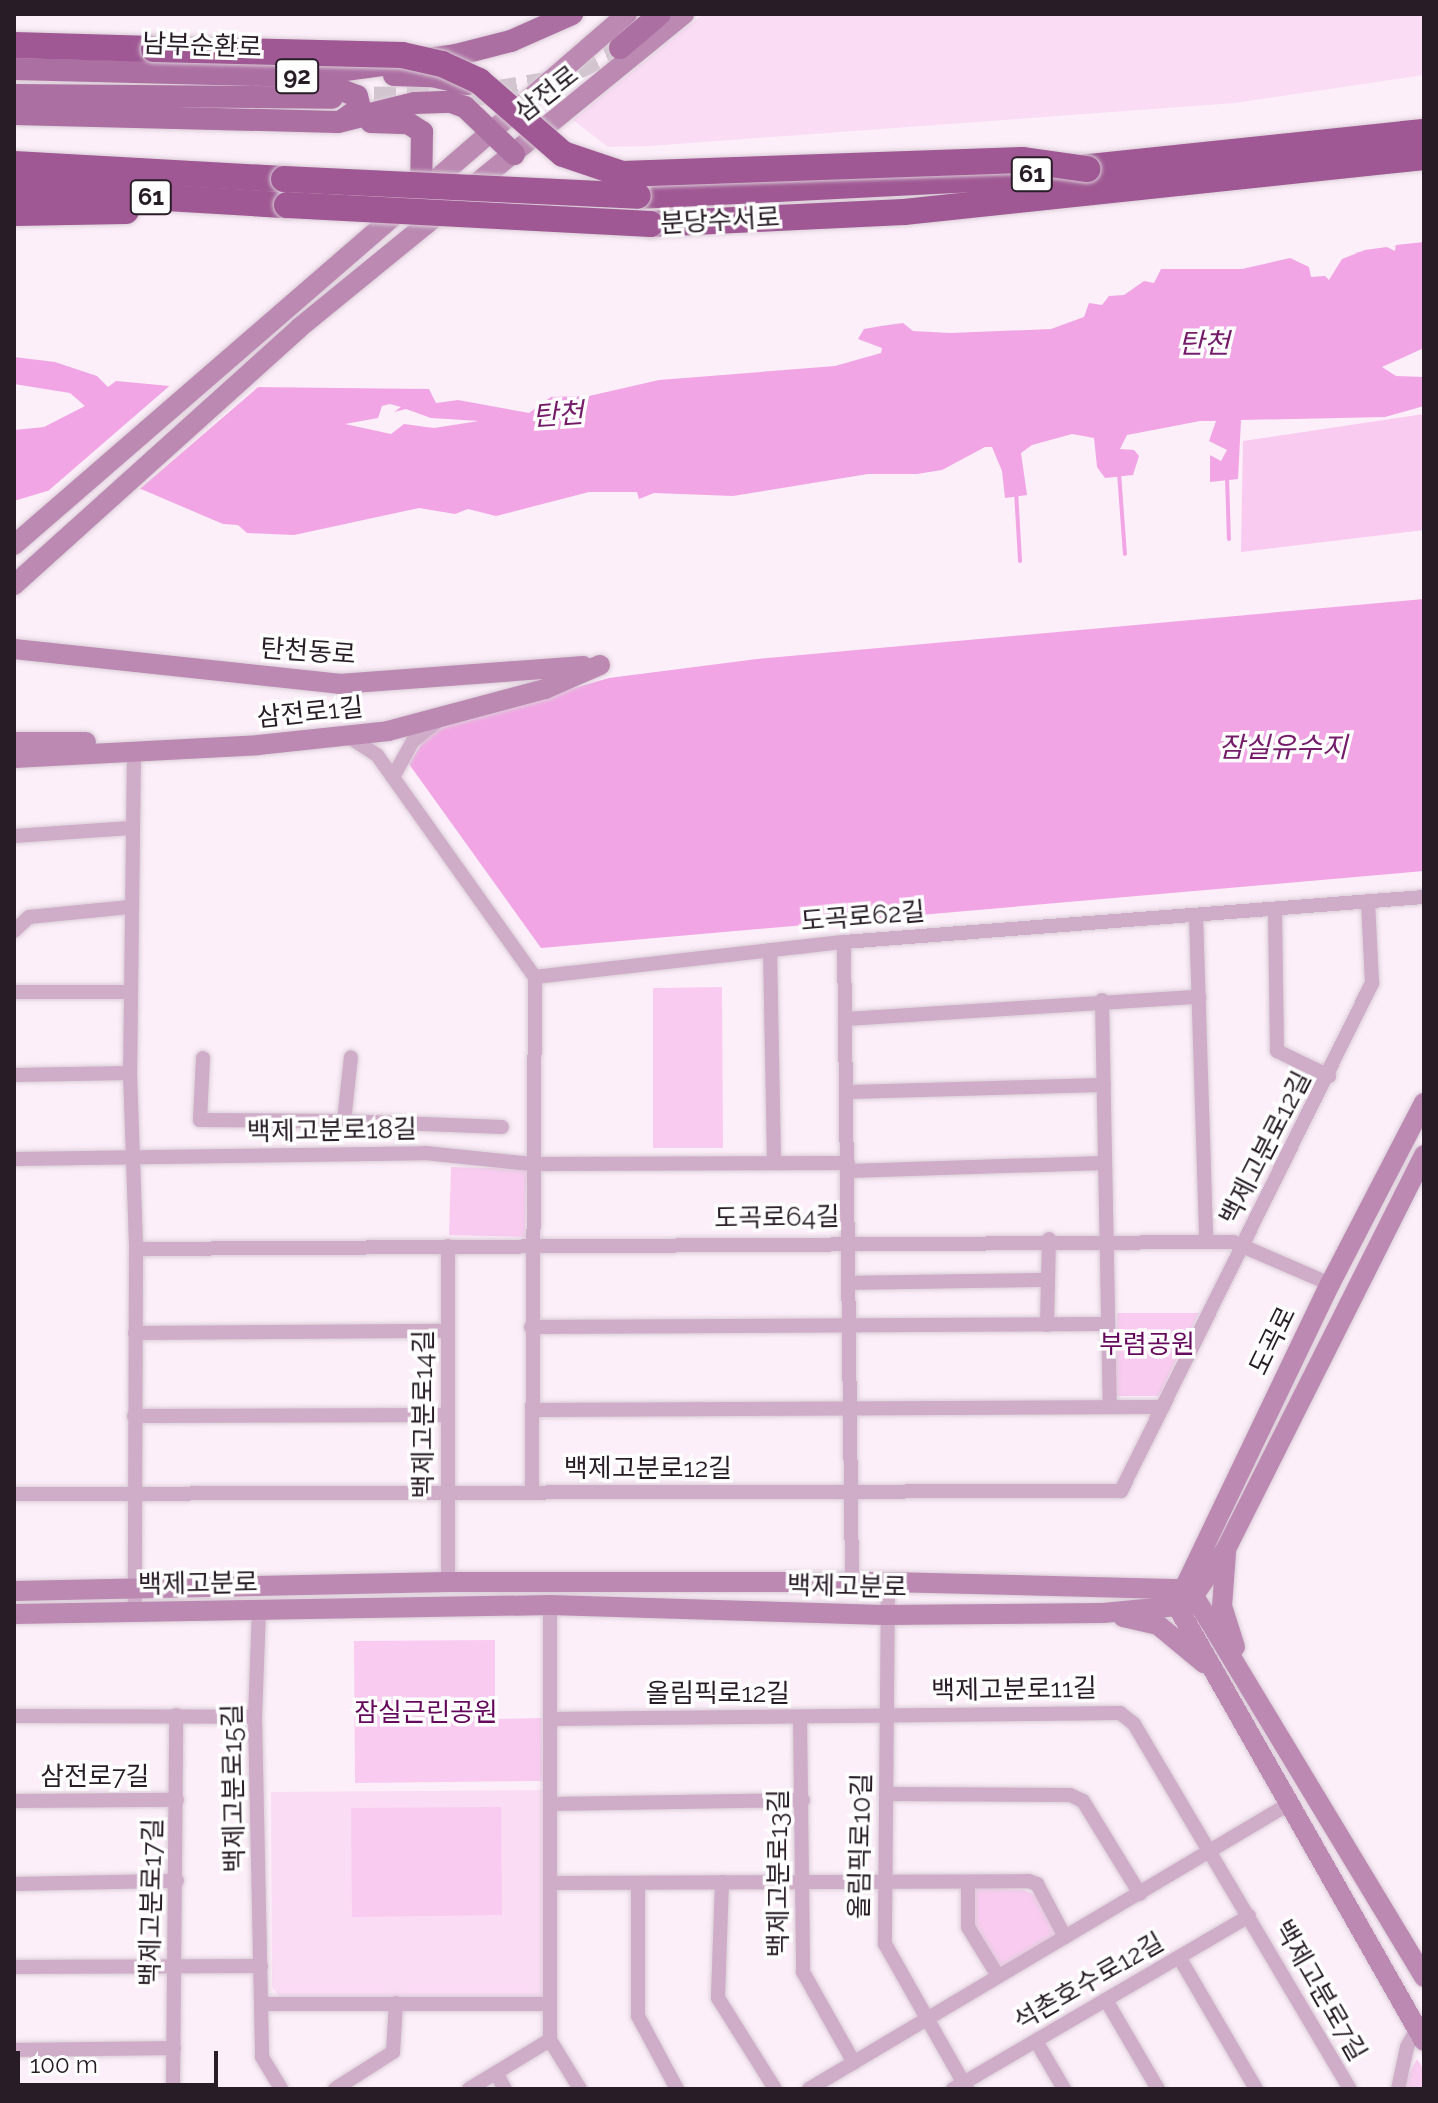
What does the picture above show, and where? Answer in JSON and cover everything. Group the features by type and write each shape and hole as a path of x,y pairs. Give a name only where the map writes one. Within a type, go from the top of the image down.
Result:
{"highway":[{"path":"14,45 402,55 442,64 479,81 563,154 622,174 1022,160 1087,169"},
{"name":"분당수서로","path":"14,164 450,191 638,196 815,191 1087,169 1424,132"},
{"name":"분당수서로","path":"14,189 511,220 721,222 1053,199 1424,157"},
{"path":"14,213 287,205"}],"main road":[{"name":"남부순환로","path":"14,69 301,76 456,55 511,41 572,14"},
{"name":"삼전로","path":"14,545 627,14"},
{"path":"620,48 660,14"},
{"name":"삼전로","path":"14,586 299,328 684,14"},
{"path":"301,76 440,77 474,88 532,139"},
{"path":"301,76 357,96 357,113 338,122"},
{"name":"남부순환로","path":"14,95 332,98"},
{"path":"338,122 415,103 451,102 465,107 514,154"},
{"path":"14,114 417,126 425,149 419,196"},
{"name":"탄천동로","path":"14,649 339,684 600,665"},
{"name":"삼전로1길","path":"14,758 349,737 442,718 545,689 600,665"},
{"path":"14,742 173,741 226,747"},
{"name":"도곡로","path":"1184,1601 1330,1284 1424,1103"},
{"name":"도곡로","path":"1184,1601 1226,1549 1424,1155"},
{"path":"1226,1549 1222,1606 1248,1685"},
{"name":"백제고분로","path":"14,1591 448,1582 888,1582 1184,1601"},
{"path":"1184,1601 1208,1667 1421,2030"},
{"path":"1184,1601 1248,1685 1424,1977"},
{"name":"백제고분로","path":"14,1614 550,1605 884,1615 1103,1613 1184,1601"},
{"path":"1103,1613 1158,1625 1208,1667"}],"street":[{"path":"393,777 413,741 442,718"},
{"path":"349,737 377,755 535,977 531,1164 532,1493"},
{"path":"134,752 130,1073 136,1249 135,1611"},
{"path":"14,836 131,828"},
{"name":"도곡로62길","path":"535,977 844,942 1424,897"},
{"name":"백제고분로12길","path":"448,1494 1121,1491 1329,1076 1372,983 1368,902"},
{"path":"14,931 29,917 130,907"},
{"path":"1275,909 1277,1051 1329,1076"},
{"path":"1196,915 1206,1242"},
{"path":"844,942 849,1241 848,1494 852,1582"},
{"path":"770,950 774,1162"},
{"path":"14,992 130,992"},
{"path":"845,1019 1102,1000 1199,997"},
{"path":"1102,1000 1110,1407"},
{"path":"344,1121 351,1057"},
{"path":"203,1058 200,1120 502,1127"},
{"path":"14,1075 130,1073"},
{"path":"847,1092 1104,1085"},
{"name":"백제고분로18길","path":"14,1159 425,1153 531,1164"},
{"path":"531,1164 774,1162 848,1167 1105,1163"},
{"path":"1047,1325 1049,1239"},
{"name":"도곡로64길","path":"448,1246 1049,1239 1106,1244 1206,1242 1244,1245 1330,1284"},
{"path":"136,1249 448,1246"},
{"name":"백제고분로14길","path":"448,1246 448,1582"},
{"path":"848,1283 1048,1280"},
{"path":"531,1327 1107,1324"},
{"path":"135,1333 448,1331"},
{"path":"532,1410 1163,1407"},
{"path":"134,1416 448,1415"},
{"path":"14,1494 448,1494"},
{"name":"올림픽로10길","path":"888,1582 884,1615 885,1944 961,2087"},
{"path":"550,1605 550,2040 580,2089"},
{"name":"백제고분로15길","path":"259,1609 255,1717 262,2057 281,2089"},
{"name":"백제고분로11길","path":"886,1715 1120,1713 1134,1724 1249,1916"},
{"name":"백제고분로17길","path":"173,2089 176,1715"},
{"name":"올림픽로12길","path":"550,1719 886,1715"},
{"path":"14,1716 255,1717"},
{"name":"백제고분로13길","path":"800,1717 803,1972 854,2063"},
{"path":"886,1794 1070,1795 1083,1801 1140,1894"},
{"name":"삼전로7길","path":"14,1801 177,1800"},
{"path":"550,1804 803,1800"},
{"path":"809,2089 1287,1805"},
{"path":"14,1884 177,1881"},
{"path":"722,1882 718,1998 775,2089"},
{"path":"968,1882 968,1927 998,1976"},
{"path":"550,1883 1037,1884 1065,1937"},
{"path":"638,1883 638,2016 677,2089"},
{"name":"석촌호수로12길","path":"961,2087 1249,1916"},
{"name":"백제고분로7길","path":"1249,1916 1350,2089"},
{"path":"1179,1957 1256,2089"},
{"path":"14,1967 261,1966"},
{"path":"1106,2000 1158,2089"},
{"path":"335,2089 393,2052 396,2003"},
{"path":"261,2004 550,2004"},
{"path":"1398,2089 1421,2030"},
{"path":"469,2089 550,2040"},
{"path":"1036,2041 1064,2089"},
{"path":"14,2050 174,2048"},
{"path":"496,2073 505,2089"}],"shaded area":[{"path":"703,14 1424,14 1424,75 1235,103 650,146 608,147 573,120"},
{"path":"543,1790 544,1999 281,1999 272,1987 271,1792"}],"green space":[{"path":"1424,414 1424,530 1241,552 1243,441"},
{"path":"722,987 723,1148 653,1148 653,988"},
{"path":"451,1167 527,1169 525,1237 449,1235"},
{"name":"부렴공원","path":"1117,1313 1199,1313 1159,1396 1114,1396"},
{"name":"잠실근린공원","path":"495,1640 495,1719 542,1718 543,1781 355,1783 354,1641"},
{"path":"501,1807 502,1915 352,1917 351,1808"},
{"path":"971,1887 1024,1890 1036,1896 1059,1937 999,1971 972,1929"},
{"path":"1417,2059 1424,2070 1424,2089 1401,2089"}],"water":[{"name":"탄천","path":"1424,242 1424,348 1382,367 1396,376 1424,377 1424,406 1385,417 1241,420 1238,479 1210,482 1210,455 1221,461 1227,450 1209,441 1216,421 1200,421 1127,435 1120,449 1134,450 1139,456 1133,475 1105,478 1097,467 1094,438 1072,434 1032,445 1021,453 1027,495 1005,498 1002,471 992,447 985,447 942,470 917,474 868,474 733,496 654,493 639,499 637,492 589,492 496,516 468,509 455,514 419,508 294,535 247,533 238,525 223,524 141,489 47,491 14,501 14,430 44,427 85,406 70,393 14,384 14,357 55,362 97,376 108,387 116,381 170,386 429,389 436,403 458,400 529,413 551,397 589,396 659,380 835,366 881,353 882,348 858,339 864,329 881,326 903,323 913,331 950,333 1051,329 1084,317 1089,303 1102,305 1109,296 1124,295 1144,281 1154,283 1161,269 1242,269 1290,258 1309,267 1311,277 1325,276 1329,280 1342,259 1365,250 1387,247 1395,251 1396,245","holes":["390,404 401,407 394,412 406,409 431,418 479,421 434,428 404,424 391,434 345,424 378,418 382,406"]},
{"name":"잠실유수지","path":"1424,599 1424,871 541,948 409,764 430,729 609,678 757,659"}],"pier":[{"path":"174,382 264,382 135,493 40,498"}],"waterway":[{"path":"1119,473 1125,554"},
{"path":"1227,477 1229,539"},
{"path":"1016,491 1020,561"}],"tunnel":[{"path":"341,98 463,97 546,83 620,48"}]}
